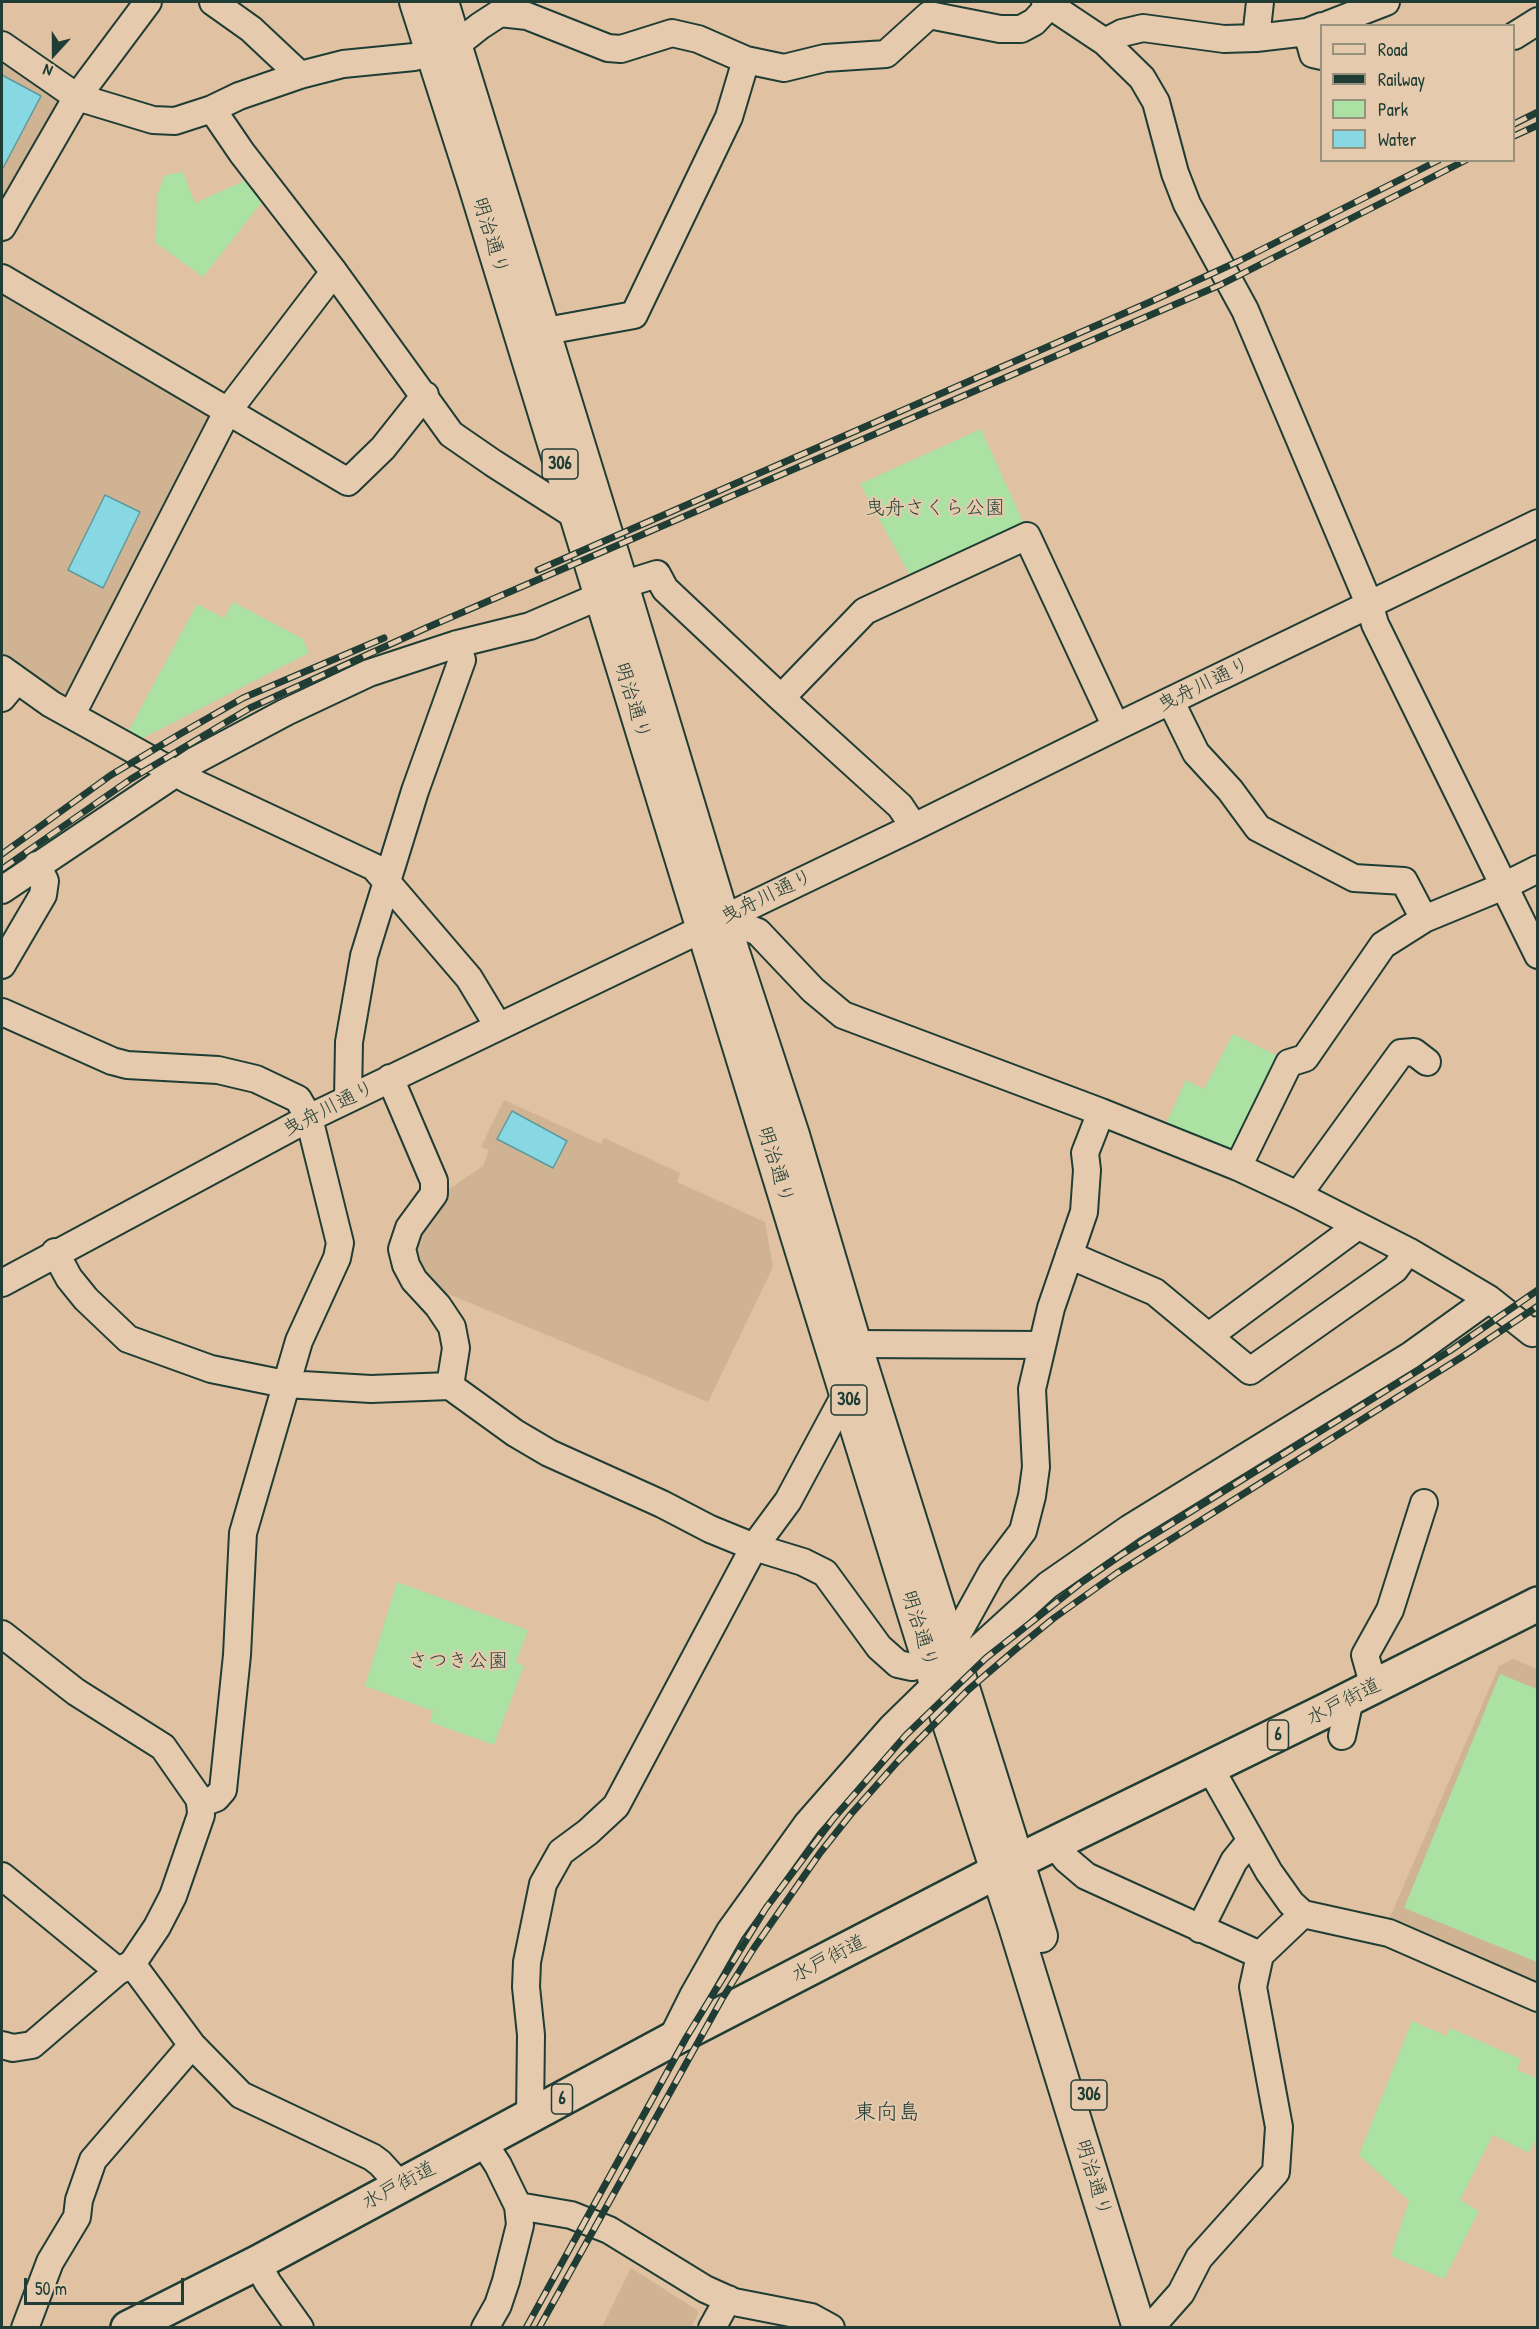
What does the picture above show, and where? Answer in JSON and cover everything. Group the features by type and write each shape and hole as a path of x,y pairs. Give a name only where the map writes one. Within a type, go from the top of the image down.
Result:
{"highway":[{"name":"水戸街道","path":"128,2328 256,2263 671,2040 1007,1867 1538,1604"}],"main road":[{"name":"明治通り","path":"416,2 444,49 542,330 611,590 712,923 846,1393 943,1665 1152,2325"},
{"name":"明治通り","path":"442,2 444,49 576,516 611,590"},
{"name":"明治通り","path":"712,923 793,1135 855,1344 943,1665"}],"street":[{"path":"2,227 77,97 148,2"},
{"path":"213,2 250,29 300,75"},
{"path":"1256,38 1260,2"},
{"path":"1328,24 1386,2"},
{"path":"2,45 77,97 153,120 175,121 300,75 343,64 414,57 444,49 501,13 527,16 608,48 621,49 672,33 698,39 746,60 784,68 825,57 885,54 929,15 1000,29 1021,29 1034,22 1048,3 1105,42 1142,78 1156,102 1183,194 1245,310 1370,606 1375,624 1538,955"},
{"path":"1515,35 1538,21"},
{"path":"1105,42 1122,33 1143,28 1224,39 1256,38 1317,28 1313,54 1320,56"},
{"path":"542,330 634,315 729,117 746,60"},
{"path":"212,109 242,153 425,395 451,434 502,470 576,516"},
{"path":"72,714 227,412 334,272"},
{"path":"2,278 348,482 383,448 425,395"},
{"name":"曳舟川通り","path":"2,1283 55,1252 309,1118 1538,524"},
{"path":"781,698 865,611 1027,536 1116,727"},
{"path":"2,890 194,761 286,712 369,673 458,644 530,626 611,590 657,574 665,589 900,806 914,827"},
{"path":"348,1099 349,1042 364,956 386,881 462,660 458,644"},
{"path":"7,682 72,714 176,774 250,811 374,867 469,978 498,1026"},
{"path":"1171,702 1196,753 1230,790 1258,828 1354,879 1404,881 1424,920"},
{"path":"2,965 43,895 45,881 37,865"},
{"path":"1238,1167 1289,1062 1305,1058 1383,945 1424,920 1538,869"},
{"path":"712,923 758,932 813,990 843,1015 1101,1112 1238,1167 1408,1251 1489,1299 1532,1334 1538,1330"},
{"path":"2,1012 112,1061 127,1065 218,1070 256,1079 298,1099 309,1118 340,1243 337,1258 299,1341 243,1533 237,1655 223,1790 216,1798 200,1804"},
{"path":"1298,1195 1401,1053 1414,1052 1427,1062"},
{"path":"390,1078 434,1181 434,1194 409,1228 402,1249 406,1265 414,1280 438,1306 452,1327 456,1348 450,1386"},
{"path":"671,2040 730,1931 807,1824 943,1665 993,1572 1023,1531 1032,1496 1036,1467 1032,1389 1051,1308 1084,1212 1088,1170 1085,1153 1101,1112"},
{"path":"1209,1336 1351,1231 1355,1225"},
{"path":"1069,1255 1155,1292 1250,1371 1395,1269 1408,1251"},
{"path":"55,1252 69,1278 86,1299 128,1339 212,1369 285,1384 371,1389 450,1386 515,1433 549,1453 710,1528 754,1547 803,1562 825,1573 879,1647 898,1664 912,1666 943,1665 1058,1578 1130,1528 1411,1355 1489,1299"},
{"path":"855,1344 1042,1345"},
{"path":"530,2116 531,2035 526,1979 527,1962 543,1884 561,1852 588,1832 616,1806 754,1547 788,1501 846,1393"},
{"path":"1342,1736 1362,1693 1365,1655 1390,1610 1424,1503"},
{"path":"2,1634 76,1692 163,1747 176,1762 200,1804 201,1815 173,1896 157,1927 125,1967 32,2045 13,2048 2,2045"},
{"path":"1210,1768 1269,1872 1303,1914 1389,1933 1538,1998"},
{"path":"1200,1929 1234,1861 1251,1840"},
{"path":"1054,1844 1066,1859 1086,1876 1260,1955"},
{"path":"2,1876 125,1967 192,2045 241,2095 372,2157 400,2185"},
{"path":"1152,2325 1181,2293 1198,2258 1276,2172 1280,2127 1253,1986 1260,1955 1303,1914"},
{"path":"25,2328 50,2262 77,2217 79,2200 93,2160 192,2045"},
{"path":"483,2142 498,2165 518,2206 520,2225 507,2281 498,2305 485,2328"},
{"path":"518,2206 571,2215 609,2230 705,2289 728,2299 811,2317 831,2328"},
{"path":"256,2263 300,2328"},
{"path":"712,2328 728,2299"}],"shaded area":[{"path":"2,56 57,96 60,108 2,211"},
{"path":"2,290 218,413 68,701 2,661"},
{"path":"504,1100 601,1144 604,1138 680,1173 677,1182 765,1222 773,1267 708,1402 427,1285 411,1262 413,1235 445,1192 483,1166 489,1150 481,1147"},
{"path":"1513,1659 1537,1669 1537,1990 1387,1924 1499,1666"},
{"path":"631,2268 697,2310 698,2314 691,2327 602,2327"}],"green space":[{"path":"183,172 195,203 251,178 266,197 203,277 156,243 157,195 165,175"},
{"name":"曳舟さくら公園","path":"981,429 1025,526 912,579 860,484"},
{"path":"233,602 303,639 309,653 139,740 127,734 197,604 224,618"},
{"path":"1233,1034 1280,1057 1231,1152 1165,1126 1186,1080 1204,1089"},
{"name":"さつき公園","path":"397,1582 528,1630 516,1662 524,1666 494,1745 430,1722 433,1711 365,1686"},
{"path":"1500,1674 1537,1689 1537,1962 1404,1908"},
{"path":"1412,2021 1447,2036 1450,2028 1521,2059 1517,2070 1537,2078 1537,2137 1529,2153 1493,2135 1460,2200 1479,2211 1444,2279 1391,2256 1409,2201 1359,2155"}],"water":[{"path":"2,75 41,96 3,168 2,168"},
{"path":"105,495 140,512 103,588 68,570"},
{"path":"512,1111 567,1141 553,1168 497,1139"}],"railway":[{"path":"1515,124 1538,112"},
{"path":"1515,136 1538,125"},
{"path":"538,570 1150,302 1239,261 1435,162"},
{"path":"2,869 131,779 250,708 426,628 1220,285 1462,162"},
{"path":"2,854 111,775 243,698 384,638"},
{"path":"526,2328 686,2038 766,1908 833,1819 906,1735 986,1658 1082,1582 1121,1555 1451,1350 1538,1290"},
{"path":"539,2328 722,1999 754,1948 820,1853 899,1760 968,1690 1054,1618 1117,1573 1465,1355 1538,1306"}],"district":[{"name":"東向島","path":"887,2113"}]}
